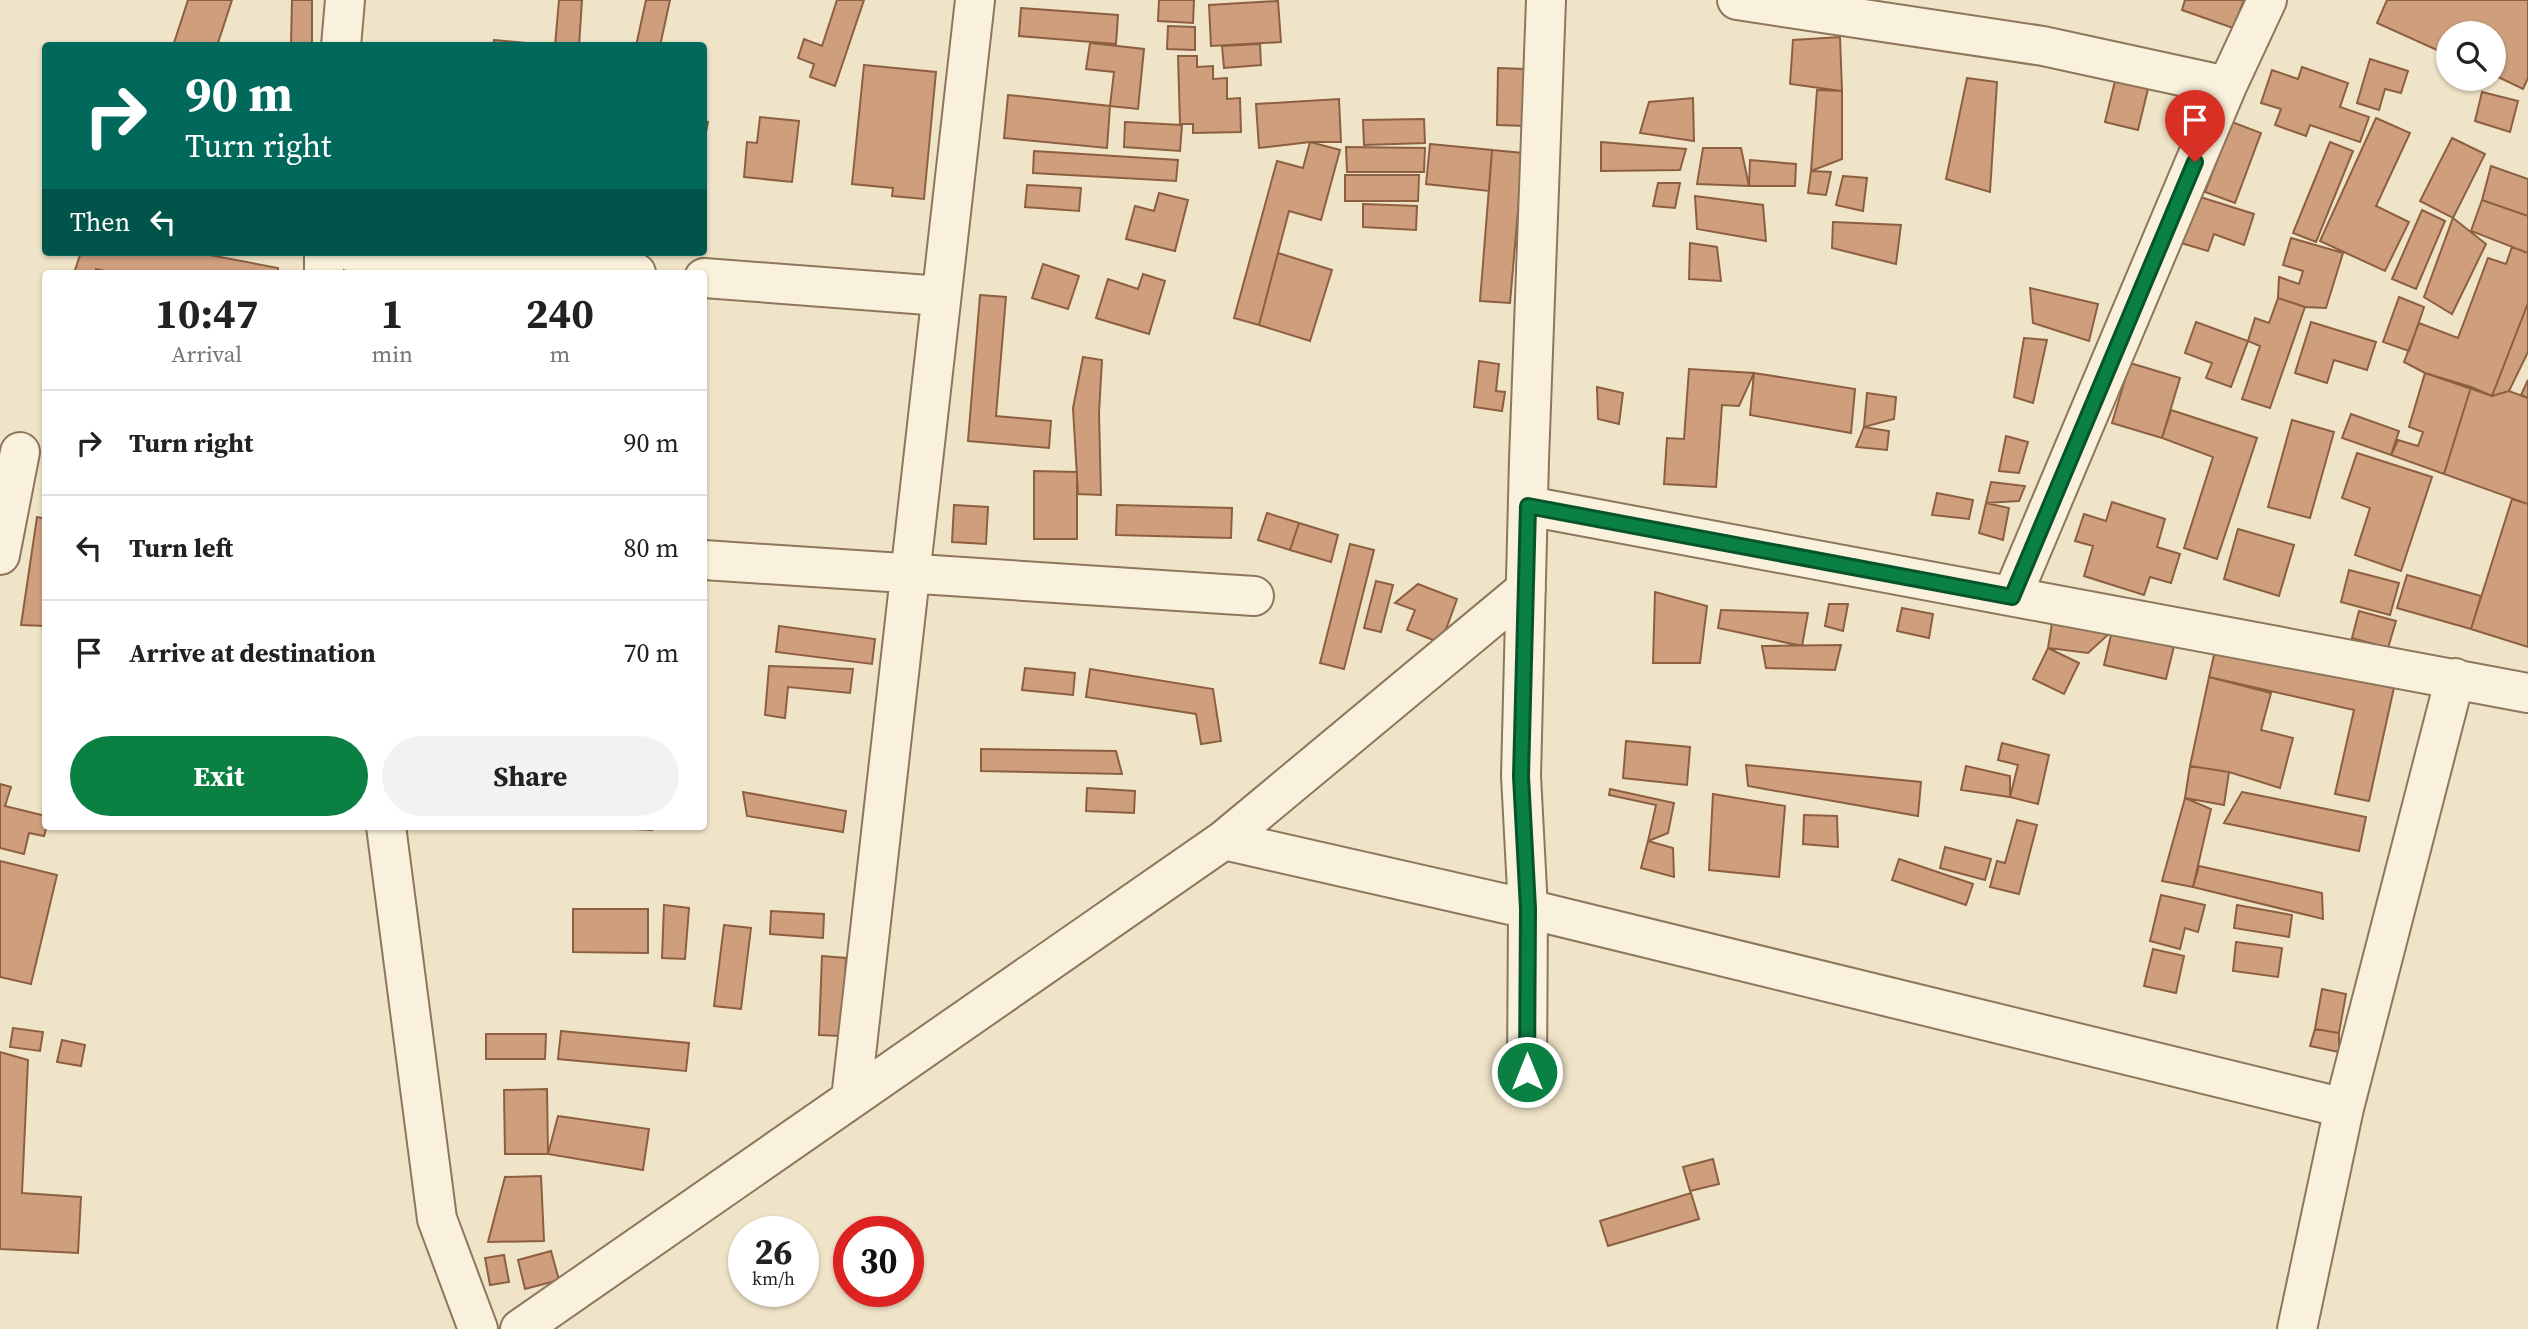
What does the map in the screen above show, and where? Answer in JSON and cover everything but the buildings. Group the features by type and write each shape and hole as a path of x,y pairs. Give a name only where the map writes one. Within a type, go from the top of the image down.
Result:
{"street":[{"path":"341,42 345,0"},
{"path":"852,1099 975,0"},
{"path":"1527,1072 1528,909 1521,776 1546,0"},
{"path":"1737,0 2042,46 2227,86"},
{"path":"2012,597 2227,86 2267,0"},
{"path":"406,256 595,270"},
{"path":"707,278 942,296"},
{"path":"0,555 22,451"},
{"path":"1528,506 2528,693"},
{"path":"707,560 1254,596"},
{"path":"520,1329 1224,841 1526,589"},
{"path":"2297,1329 2344,1108 2455,678"},
{"path":"387,830 437,1219 478,1329"},
{"path":"1224,841 1528,909 2344,1108"}],"route":[{"path":"1527,1072 1528,909 1521,776 1528,506 2012,597 2195,162"}]}
